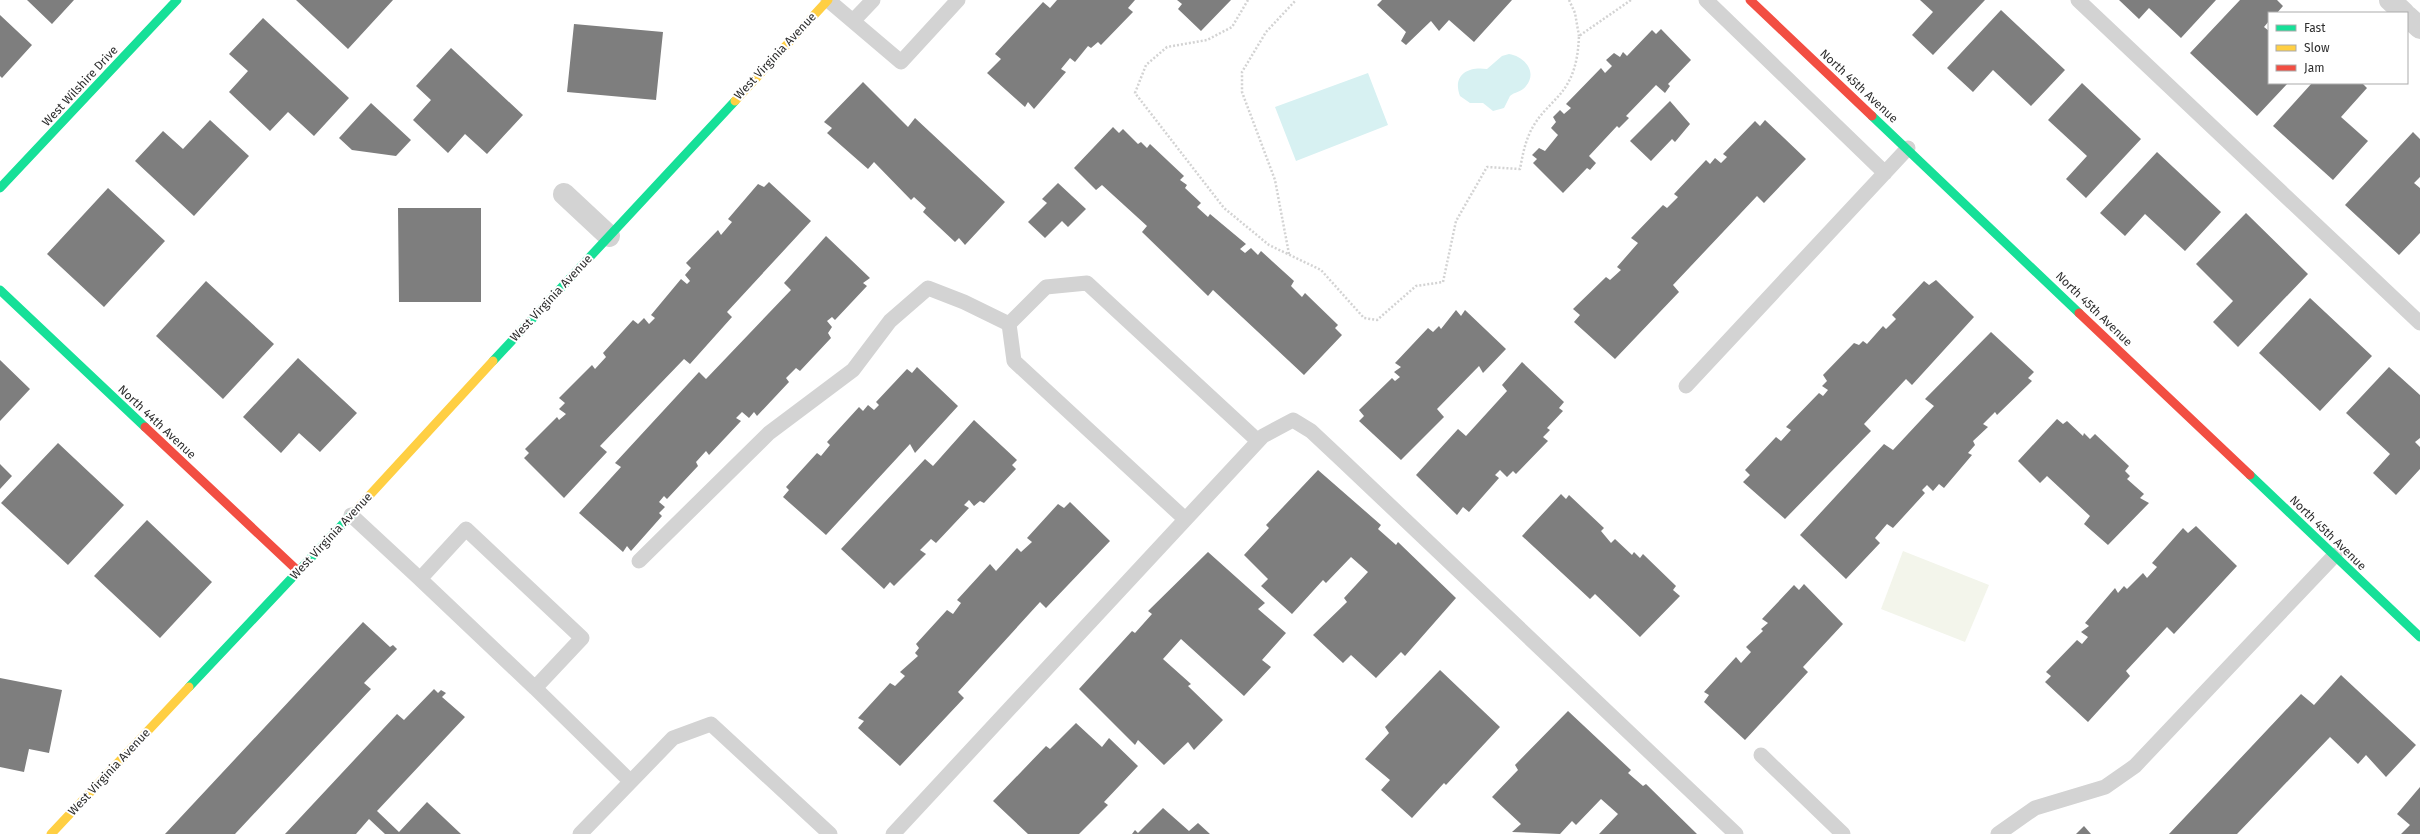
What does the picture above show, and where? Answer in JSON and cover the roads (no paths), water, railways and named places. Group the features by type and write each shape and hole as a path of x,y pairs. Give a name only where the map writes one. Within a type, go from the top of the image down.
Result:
{"street":[{"name":"West Wilshire Drive","path":"0,188 177,0"},
{"name":"West Virginia Avenue","path":"51,834 351,515 828,0"},
{"name":"North 45th Avenue","path":"1750,0 1908,148 2420,637"},
{"path":"2390,0 2403,12"},
{"path":"2408,17 2420,28"},
{"path":"564,194 609,236"},
{"name":"North 44th Avenue","path":"0,290 298,571"}],"lane":[{"path":"828,0 901,62 958,0"},
{"path":"853,21 873,0"},
{"path":"1706,0 1885,173"},
{"path":"2078,0 2420,323"},
{"path":"1686,386 1908,148"},
{"path":"1009,324 1046,286 1087,282 1258,441"},
{"path":"639,561 769,433 853,370 890,321 928,288 964,302 1009,324"},
{"path":"1009,324 1014,361 1185,519"},
{"path":"893,834 1258,441 1263,436 1293,420 1311,431 1736,834"},
{"path":"351,515 535,688 630,781"},
{"path":"420,579 466,529 582,638 535,688"},
{"path":"1998,834 2035,808 2105,787 2134,766 2335,555"},
{"path":"580,834 630,781 674,738 710,724 830,834"},
{"path":"1760,755 1843,834"}],"water":[{"path":"1509,54 1515,55 1524,61 1530,70 1531,75 1526,86 1522,90 1510,96 1504,108 1493,111 1483,103 1470,103 1460,96 1458,82 1463,74 1474,69 1487,69 1502,56"},
{"path":"1368,73 1388,125 1296,161 1275,107"}]}
